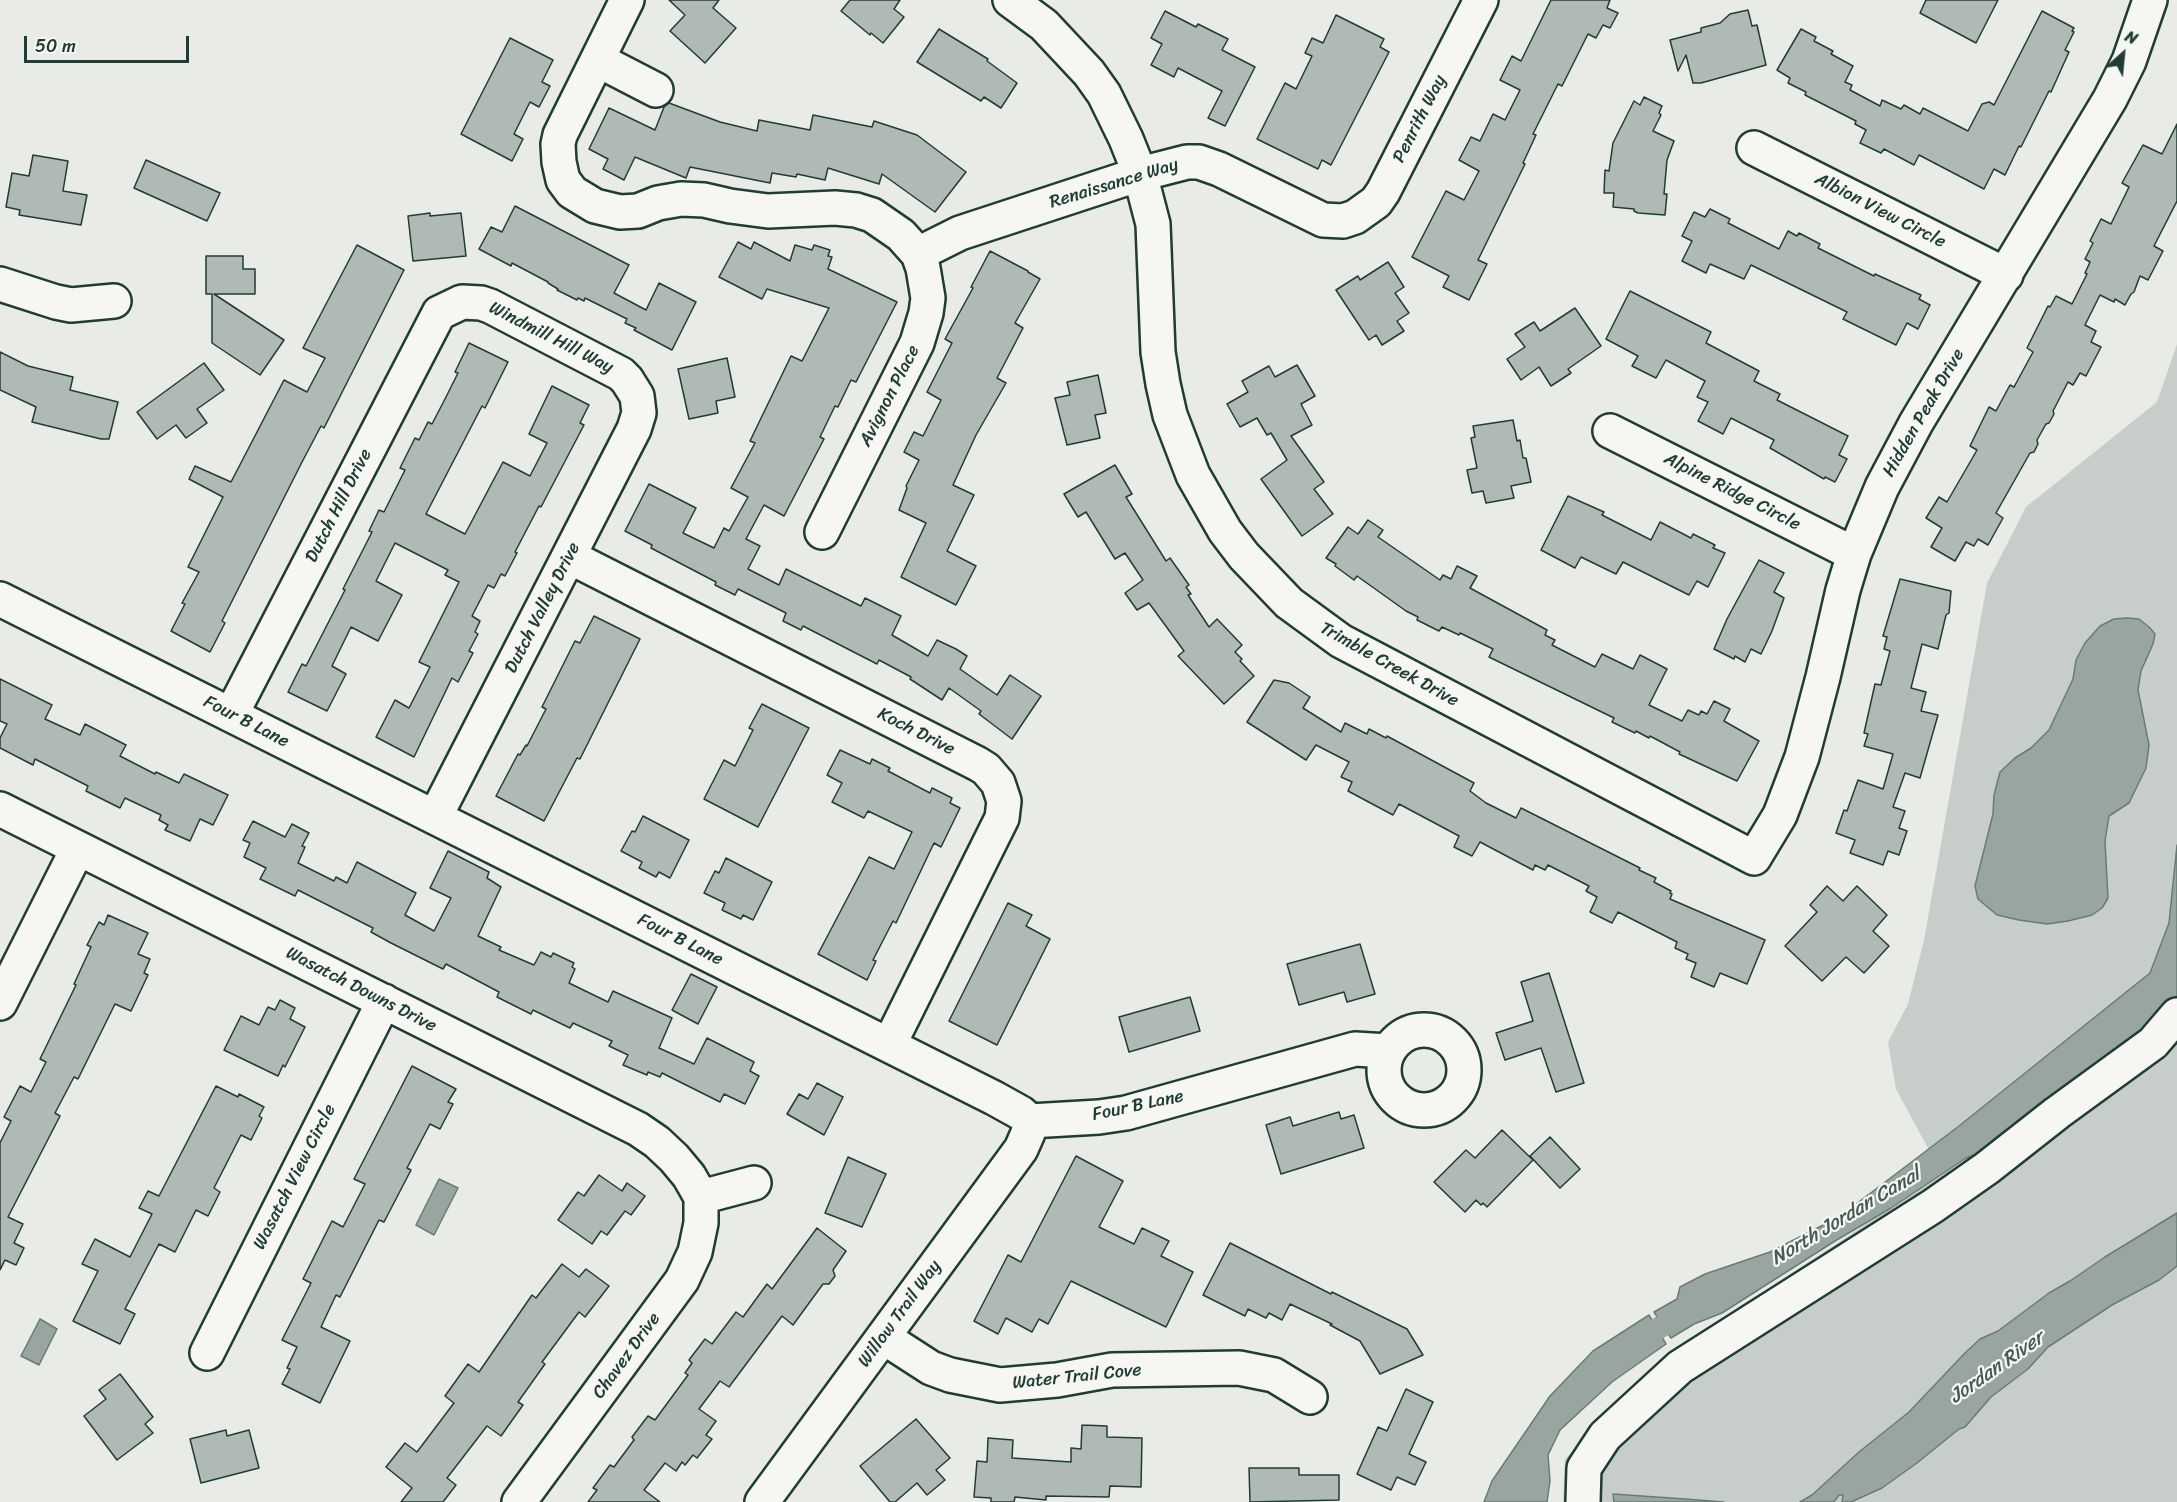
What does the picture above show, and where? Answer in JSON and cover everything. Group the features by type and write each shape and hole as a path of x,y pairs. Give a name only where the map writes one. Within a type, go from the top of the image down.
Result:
{"street":[{"path":"627,0 564,126 558,144 562,180 577,196 603,209 620,212 638,211 658,203 681,199 768,211 835,208 856,210 872,215 892,227 918,254"},
{"name":"Trimble Creek Drive","path":"1010,0 1044,25 1089,73 1116,116 1140,174 1153,224 1158,352 1170,415 1192,475 1208,504 1225,531 1266,581 1289,603 1341,641 1754,858"},
{"name":"Penrith Way","path":"1343,220 1355,217 1366,210 1383,192 1481,0"},
{"name":"Hidden Peak Drive","path":"1754,858 1780,815 1802,757 1836,615 1854,554 1882,487 1905,442 2110,99 2128,61 2143,2"},
{"path":"598,60 656,90"},
{"name":"Albion View Circle","path":"1754,148 2006,275"},
{"name":"Renaissance Way","path":"918,254 960,233 1140,174 1176,164 1198,162 1219,169 1313,217 1323,220 1343,220"},
{"name":"Avignon Place","path":"822,531 923,328 928,298 925,276 918,254"},
{"path":"0,284 71,305 114,301"},
{"name":"Windmill Hill Way","path":"453,305 472,302 490,306 613,369 627,380 637,396"},
{"name":"Dutch Hill Drive","path":"231,715 439,312 453,305"},
{"name":"Dutch Valley Drive","path":"435,817 634,429 639,413 637,396"},
{"name":"Alpine Ridge Circle","path":"1610,430 1854,554"},
{"name":"Koch Drive","path":"570,556 978,764 986,769 998,783 1004,801 1002,818 889,1045"},
{"name":"Four B Lane","path":"0,599 994,1098 1021,1113 1030,1121 1126,1113 1355,1049 1388,1051"},
{"name":"Wasatch Downs Drive","path":"0,809 638,1129 674,1158 689,1176 701,1197"},
{"path":"0,1003 78,848"},
{"name":"Wasatch View Circle","path":"207,1353 384,1001"},
{"path":"1583,1502 1584,1468 1605,1436 1680,1366 1924,1212 1987,1168 2057,1113 2153,1043 2177,1015"},
{"name":"Willow Trail Way","path":"762,1502 1021,1149 1030,1121"},
{"path":"701,1197 754,1184"},
{"name":"Chavez Drive","path":"519,1502 682,1280 695,1252 701,1223 701,1197"},
{"name":"Water Trail Cove","path":"883,1337 931,1368 950,1375 1000,1384 1039,1382 1112,1370 1239,1368 1274,1375 1310,1397"}],"shaded area":[{"path":"2177,344 2177,1502 1563,1502 1565,1459 1674,1351 1942,1174 1896,1089 1888,1042 1908,1004 1924,940 1987,583 2026,507 2157,402"}],"water":[{"path":"2114,619 2139,619 2155,634 2141,671 2138,690 2149,745 2146,768 2129,803 2109,816 2105,841 2108,898 2102,908 2092,915 2068,921 2047,924 1997,915 1978,899 1975,886 1993,814 1994,795 2000,772 2015,758 2031,748 2049,730 2073,679 2076,660 2085,643 2100,626"},
{"path":"2177,845 2177,1001 2163,1023 1984,1152 1966,1158 1891,1208 1722,1313 1694,1324 1671,1338 1654,1312 1677,1299 1680,1287 1705,1274 1770,1252 1839,1217 1959,1126 2150,973 2169,923"},
{"path":"439,1179 458,1188 434,1235 416,1225"},
{"name":"Jordan River","path":"2177,1213 2177,1266 2159,1280 2112,1305 2048,1347 2028,1369 1991,1397 1965,1427 1959,1429 1882,1488 1851,1502 1842,1502 1843,1495 1839,1495 1834,1502 1800,1502 1812,1495 1859,1452 1909,1412 1980,1339 1998,1331 2049,1293"},
{"path":"1649,1315 1666,1344 1612,1382 1560,1430 1548,1455 1550,1481 1547,1502 1484,1502 1492,1481 1550,1396 1593,1351"},
{"path":"40,1319 57,1329 39,1365 21,1356"},
{"path":"1613,1494 1685,1499 1724,1502 1614,1502"}],"building":[{"path":"669,0 719,0 713,8 736,28 705,63 670,31 685,15"},
{"path":"850,0 900,0 894,9 904,17 883,43 841,11"},
{"path":"1551,0 1610,0 1607,8 1618,13 1610,28 1603,25 1596,38 1588,34 1562,86 1558,84 1533,134 1536,135 1523,163 1525,164 1478,260 1487,264 1469,300 1443,287 1449,276 1412,257 1446,191 1464,200 1479,171 1459,160 1471,137 1480,141 1493,114 1505,120 1520,90 1500,80 1512,56 1521,61"},
{"path":"1926,0 1998,0 1976,43 1920,13"},
{"path":"1748,10 1752,26 1757,25 1766,65 1701,83 1693,83 1686,55 1678,71 1670,40 1701,32 1701,28 1720,23 1730,14"},
{"path":"1165,11 1196,27 1198,24 1228,39 1222,50 1255,67 1225,126 1208,118 1222,91 1178,68 1174,77 1151,65 1162,44 1151,38"},
{"path":"2042,11 2074,28 2065,50 2069,52 2051,92 2049,91 2005,175 1994,169 1984,189 1919,155 1914,165 1884,149 1881,153 1860,143 1866,130 1855,124 1856,121 1805,95 1806,92 1788,83 1790,78 1777,70 1801,29 1816,37 1814,41 1833,51 1831,54 1853,66 1845,82 1852,85 1850,90 1880,106 1882,100 1901,109 1904,105 1920,114 1923,108 1968,131 1982,104 1989,102 1994,105"},
{"path":"1336,15 1384,39 1380,47 1389,52 1331,165 1322,160 1318,169 1257,139 1285,83 1296,89 1312,56 1305,53 1312,38 1323,43"},
{"path":"939,29 988,59 987,61 1017,83 1001,108 984,97 981,101 917,62"},
{"path":"510,38 553,60 542,82 550,86 539,107 530,102 514,134 523,139 512,161 461,134"},
{"path":"1644,97 1662,106 1659,113 1661,115 1653,131 1674,141 1667,160 1665,215 1638,213 1634,209 1613,207 1614,193 1604,193 1605,170 1609,171 1613,143 1634,101 1640,105"},
{"path":"669,103 720,122 757,131 759,120 810,130 813,115 872,127 874,121 917,135 966,172 935,212 882,174 879,184 828,168 825,180 797,174 796,177 772,173 770,183 690,167 686,178 635,157 624,180 603,169 608,159 589,149 609,108 655,130 664,107"},
{"path":"2177,124 2177,201 2154,246 2163,251 2148,280 2140,276 2134,292 2125,305 2115,299 2114,302 2100,295 2085,325 2096,331 2091,342 2101,347 2086,376 2080,373 2073,385 2068,382 2053,411 2054,414 2037,440 2038,444 2034,452 2030,453 1996,513 2003,518 1988,545 1978,539 1974,546 1966,542 1955,561 1931,547 1942,528 1926,518 1939,497 1947,502 1977,450 1970,446 1989,407 1996,411 2010,385 2014,387 2033,352 2027,348 2048,306 2050,307 2056,296 2072,304 2087,274 2085,273 2090,262 2085,259 2093,243 2090,241 2101,219 2111,224 2129,187 2122,183 2143,145 2162,154"},
{"path":"33,155 68,161 63,191 87,195 81,225 19,215 20,210 6,207 12,173 29,176"},
{"path":"146,160 220,193 207,221 134,188"},
{"path":"515,206 629,265 614,293 646,310 659,283 696,302 672,350 634,330 636,328 625,323 627,319 585,298 584,301 578,298 577,300 512,263 511,266 479,249 491,227 502,232"},
{"path":"1710,209 1730,219 1728,223 1779,249 1788,231 1797,236 1799,233 1820,244 1818,248 1874,276 1875,274 1921,295 1919,299 1930,305 1918,329 1907,323 1896,345 1843,319 1847,312 1751,265 1744,279 1710,264 1706,273 1682,261 1692,241 1682,236 1694,212 1705,217"},
{"path":"430,213 430,216 461,213 466,256 413,261 408,216"},
{"path":"738,242 751,249 754,242 790,261 795,245 812,250 814,245 830,250 828,256 832,257 828,269 897,302 856,382 851,380 838,407 835,406 820,437 824,439 784,516 764,505 746,539 760,546 748,569 779,585 786,569 861,606 865,598 901,616 892,635 928,656 937,640 956,649 967,656 960,669 997,695 1010,675 1041,696 1012,739 979,714 981,711 949,688 942,700 910,679 911,677 879,660 877,664 803,626 801,630 783,621 786,613 738,589 735,595 715,585 716,582 651,548 652,545 625,531 649,484 696,508 683,533 714,548 724,528 729,531 748,497 731,488 755,443 750,441 791,356 802,361 829,308 767,289 762,299 719,277"},
{"path":"357,245 404,270 324,428 321,426 301,464 222,621 225,623 210,652 171,631 185,604 182,603 199,572 188,567 223,497 189,479 195,466 231,482 284,380 307,392 325,358 303,348"},
{"path":"990,251 1040,279 1015,323 1023,328 997,378 1006,383 976,435 953,485 974,495 947,551 976,566 956,605 901,577 926,523 899,510 906,486 919,460 904,452 914,432 923,436 941,400 927,392 952,343 945,339"},
{"path":"206,256 243,256 243,269 255,269 255,294 214,294 284,340 260,375 212,343 212,294 206,294"},
{"path":"1388,262 1404,287 1395,293 1409,313 1397,321 1404,331 1382,345 1376,335 1369,340 1336,290 1358,276 1360,280"},
{"path":"1630,291 1711,332 1706,343 1759,371 1754,381 1780,394 1777,400 1848,436 1839,455 1847,459 1835,482 1825,477 1824,479 1770,448 1774,440 1731,418 1723,434 1698,421 1708,402 1697,397 1705,381 1666,360 1656,378 1632,366 1638,356 1606,339"},
{"path":"1575,308 1601,346 1568,369 1571,373 1551,386 1539,367 1521,380 1507,359 1525,347 1515,334 1534,322 1540,331"},
{"path":"469,343 508,362 485,408 482,406 426,514 465,534 503,462 530,476 547,443 529,434 552,386 589,405 580,423 584,425 541,507 539,506 505,576 501,574 494,588 488,585 472,616 480,621 475,632 478,634 469,651 473,653 458,682 452,678 414,757 376,737 395,700 409,708 430,667 419,662 459,582 445,575 448,570 395,543 376,581 402,595 378,641 351,627 332,666 346,674 327,711 288,692 302,664 306,666 345,590 343,589 372,532 369,531 379,510 384,512 405,470 400,468 415,438 419,440 428,422 432,424 445,399"},
{"path":"0,352 28,366 73,377 70,390 118,402 109,439 32,422 36,407 0,390"},
{"path":"727,358 735,397 716,401 718,413 689,419 678,369"},
{"path":"204,363 224,390 197,409 207,423 186,438 176,425 157,439 137,412"},
{"path":"1297,365 1315,396 1301,404 1312,425 1291,436 1324,482 1314,489 1333,514 1302,536 1261,479 1287,460 1271,433 1267,435 1257,418 1240,427 1227,404 1248,392 1242,381 1269,366 1275,377"},
{"path":"1098,375 1106,413 1095,415 1100,438 1067,445 1055,398 1070,395 1067,382"},
{"path":"1513,420 1517,441 1520,440 1531,482 1511,486 1514,498 1486,503 1483,491 1472,493 1467,470 1477,468 1471,438 1475,437 1473,426"},
{"path":"1115,465 1132,494 1126,497 1166,561 1170,558 1189,585 1186,587 1191,594 1188,595 1209,627 1217,619 1242,645 1235,652 1254,676 1224,704 1178,656 1184,651 1149,603 1137,610 1125,593 1143,580 1125,553 1115,559 1086,512 1078,517 1064,494"},
{"path":"1568,496 1604,512 1602,515 1651,540 1660,522 1691,538 1693,534 1715,545 1713,548 1725,553 1708,587 1697,581 1689,595 1623,562 1616,574 1581,557 1575,568 1541,550"},
{"path":"1368,520 1383,530 1378,537 1440,580 1443,575 1451,579 1457,566 1477,576 1470,588 1547,630 1545,635 1555,640 1552,645 1595,667 1602,654 1633,669 1640,655 1667,669 1649,705 1682,721 1688,710 1699,715 1701,711 1707,714 1714,701 1730,709 1724,721 1759,741 1737,781 1679,754 1680,752 1650,736 1649,738 1636,731 1635,733 1612,722 1614,718 1489,657 1493,649 1460,633 1459,635 1442,627 1439,631 1417,620 1418,617 1357,576 1354,580 1326,558 1348,527 1358,534"},
{"path":"1759,560 1784,573 1774,592 1784,598 1761,654 1751,649 1745,662 1714,649 1727,619"},
{"path":"1900,579 1951,591 1949,613 1946,615 1938,649 1922,644 1911,688 1926,692 1921,711 1938,715 1920,778 1905,773 1893,807 1905,811 1899,828 1907,831 1899,855 1888,851 1883,865 1850,853 1855,840 1836,833 1858,780 1883,789 1893,754 1864,746 1868,734 1864,733 1875,684 1881,685 1890,651 1884,649 1887,637 1883,636"},
{"path":"594,616 640,639 580,759 577,758 544,821 496,796 518,754 520,755 527,746 546,709 542,707 575,641 580,643"},
{"path":"0,679 52,705 45,719 80,735 85,724 126,745 120,756 155,774 156,772 179,783 184,774 228,795 213,825 200,819 190,841 165,830 168,825 159,820 161,815 125,798 120,808 86,791 88,786 35,759 33,765 0,748 0,738 7,724 0,721"},
{"path":"1274,680 1289,683 1310,697 1303,708 1341,732 1345,723 1367,734 1369,729 1386,738 1387,736 1474,783 1470,791 1486,803 1516,818 1521,808 1640,868 1639,870 1656,878 1654,882 1671,891 1670,899 1765,940 1747,984 1720,973 1714,987 1691,977 1696,963 1686,959 1688,954 1675,948 1677,942 1618,912 1612,923 1590,912 1597,897 1586,891 1589,886 1548,865 1545,870 1535,865 1533,870 1480,842 1472,856 1454,847 1459,836 1399,804 1393,815 1348,791 1352,782 1341,777 1349,762 1316,745 1306,760 1247,722"},
{"path":"762,704 809,728 758,827 704,799 724,760 735,766 753,730 749,728"},
{"path":"840,750 870,764 872,759 890,768 888,771 930,793 932,788 952,798 950,803 960,808 941,847 934,843 896,923 893,921 873,960 876,961 867,980 818,954 869,857 894,869 912,832 868,811 864,818 832,802 842,783 827,775"},
{"path":"643,816 689,840 670,878 659,872 656,877 639,868 642,862 621,851"},
{"path":"253,821 285,837 292,824 309,833 302,846 305,847 298,863 334,881 336,877 347,883 357,862 416,893 405,915 434,931 451,898 430,888 448,851 489,872 487,878 501,887 478,936 501,947 499,950 534,965 541,952 551,957 553,953 574,963 572,967 575,969 569,983 608,1002 613,991 672,1018 659,1048 694,1064 707,1038 754,1062 750,1071 759,1076 745,1104 724,1094 720,1102 662,1073 660,1077 648,1072 647,1075 623,1065 628,1055 609,1046 612,1041 573,1023 570,1028 533,1010 531,1014 497,997 499,992 446,964 443,969 391,943 371,932 373,928 298,890 295,896 260,879 266,868 244,857 250,843 243,840"},
{"path":"726,858 772,882 753,920 743,915 741,919 722,910 725,903 704,893 715,871 719,873"},
{"path":"1827,886 1843,901 1857,886 1887,915 1873,931 1889,946 1864,973 1846,957 1822,981 1785,946 1817,912 1810,905"},
{"path":"1008,903 1032,915 1026,926 1050,939 997,1045 949,1021"},
{"path":"108,915 148,933 138,954 150,959 144,973 148,975 131,1011 115,1004 78,1079 74,1077 55,1113 60,1116 8,1217 23,1224 14,1243 24,1248 16,1265 5,1260 0,1270 0,1143 11,1121 4,1117 20,1086 31,1092 46,1062 40,1059 76,985 74,984 91,947 87,945 99,922 104,925"},
{"path":"1360,944 1375,994 1347,1002 1344,992 1299,1005 1287,964"},
{"path":"1549,973 1584,1083 1556,1092 1541,1048 1505,1060 1496,1033 1533,1021 1521,982"},
{"path":"691,974 717,987 698,1024 672,1010"},
{"path":"1190,997 1200,1031 1129,1052 1119,1017"},
{"path":"280,1000 295,1008 290,1019 305,1027 278,1076 224,1050 241,1016 259,1025 268,1007 275,1010"},
{"path":"412,1066 456,1089 448,1102 453,1104 440,1129 430,1124 407,1168 411,1170 384,1222 379,1220 340,1297 336,1295 321,1327 350,1341 320,1403 282,1384 297,1347 282,1340 311,1283 303,1279 332,1221 343,1227 365,1184 354,1179"},
{"path":"817,1083 843,1097 824,1135 787,1114 799,1094 808,1099"},
{"path":"216,1086 238,1097 239,1094 264,1107 259,1116 262,1118 251,1140 241,1135 214,1188 220,1192 208,1216 196,1210 175,1252 159,1244 125,1309 135,1314 120,1344 73,1321 98,1271 82,1264 95,1239 130,1257 152,1214 139,1208 148,1191 159,1196"},
{"path":"1339,1112 1341,1119 1354,1115 1364,1148 1281,1174 1266,1125 1290,1117 1293,1126"},
{"path":"1502,1130 1533,1160 1487,1207 1476,1200 1465,1212 1434,1182 1466,1150 1475,1158"},
{"path":"1550,1137 1580,1169 1560,1188 1530,1156"},
{"path":"1076,1156 1123,1181 1099,1227 1134,1244 1142,1228 1169,1241 1161,1256 1193,1272 1166,1327 1071,1281 1048,1324 1039,1319 1032,1332 1006,1318 998,1334 974,1321 1008,1255 1021,1262"},
{"path":"848,1157 886,1174 862,1227 825,1213"},
{"path":"599,1175 622,1191 627,1183 645,1196 631,1215 625,1211 607,1235 601,1231 592,1244 558,1220 578,1192 584,1196"},
{"path":"817,1228 846,1251 833,1270 835,1276 829,1284 823,1284 793,1325 782,1316 729,1387 720,1381 699,1409 716,1421 706,1435 712,1439 697,1458 693,1455 685,1465 682,1462 676,1471 665,1463 644,1490 660,1502 588,1502 597,1490 593,1488 610,1465 614,1467 648,1416 655,1420 688,1375 685,1373 692,1363 689,1360 705,1339 712,1344 736,1312 743,1317 767,1284 772,1289"},
{"path":"1230,1243 1407,1329 1423,1355 1380,1374 1360,1341 1330,1325 1332,1324 1290,1304 1282,1320 1269,1313 1266,1318 1248,1309 1245,1316 1203,1295"},
{"path":"562,1264 579,1277 586,1269 609,1286 585,1317 579,1312 542,1362 545,1364 518,1402 523,1405 501,1436 487,1426 447,1478 456,1485 443,1502 401,1502 412,1488 386,1467 405,1443 417,1452 454,1403 445,1396 468,1364 479,1372 532,1295 536,1298"},
{"path":"120,1374 153,1417 145,1424 153,1433 117,1460 84,1416 106,1399 99,1390"},
{"path":"1406,1389 1433,1402 1409,1454 1426,1462 1415,1485 1397,1477 1391,1490 1357,1474 1378,1427 1387,1431"},
{"path":"916,1419 950,1458 936,1470 945,1480 927,1495 917,1483 895,1502 890,1502 860,1466"},
{"path":"1082,1425 1107,1426 1107,1437 1142,1438 1141,1487 1110,1486 1109,1497 1046,1496 1046,1500 1015,1497 1014,1502 991,1502 991,1498 974,1497 977,1461 987,1462 988,1438 1013,1440 1012,1458 1071,1462 1071,1448 1081,1449"},
{"path":"226,1430 227,1436 249,1430 259,1468 201,1483 190,1439"},
{"path":"1249,1468 1299,1468 1299,1475 1339,1475 1339,1500 1250,1502"}],"waterway":[{"name":"North Jordan Canal","path":"1632,1347 1690,1310"}]}
